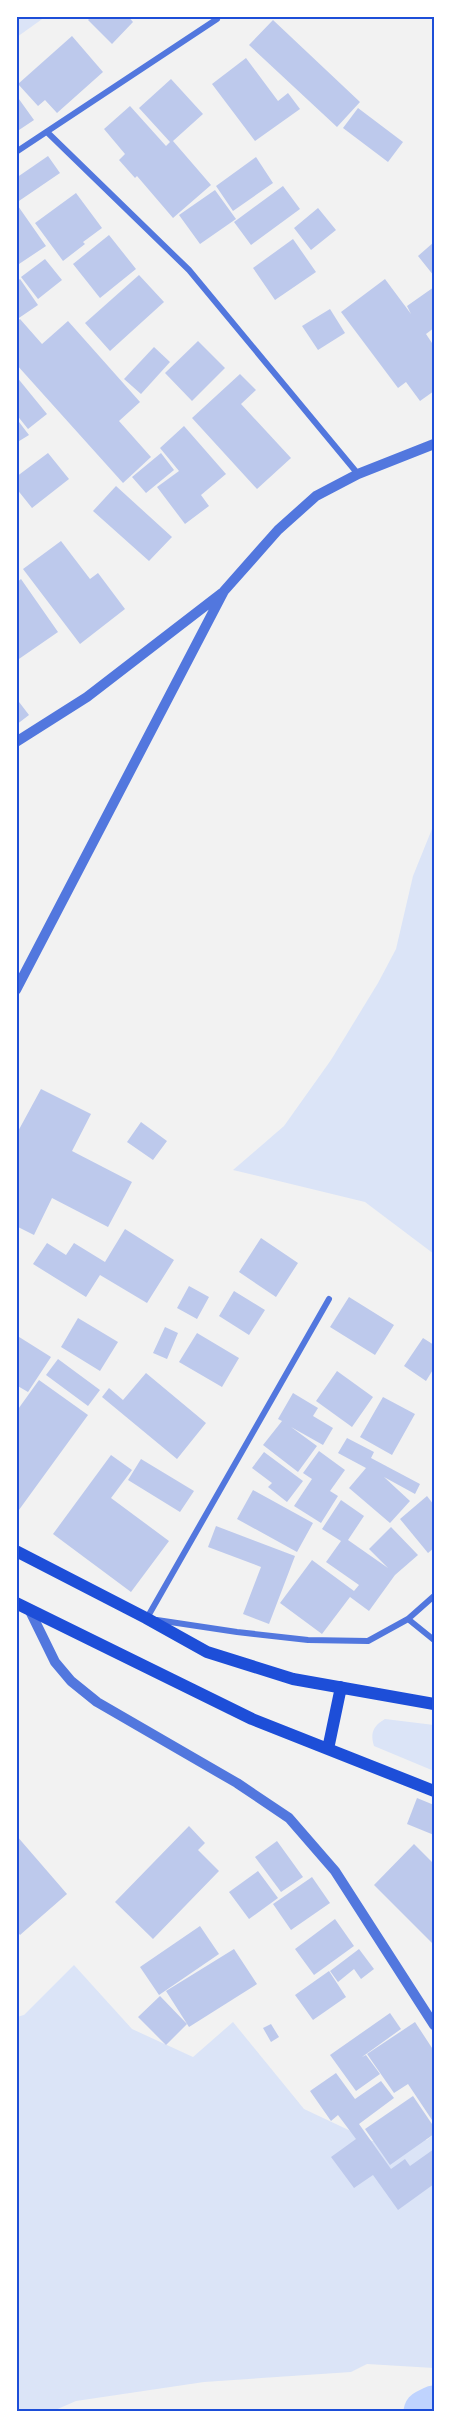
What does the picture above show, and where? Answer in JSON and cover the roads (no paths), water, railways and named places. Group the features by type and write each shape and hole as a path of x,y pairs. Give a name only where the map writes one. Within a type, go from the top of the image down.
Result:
{"main road":[{"path":"16,1551 207,1652 292,1679 435,1704"},
{"path":"16,1603 252,1719 435,1791"},
{"path":"328,1749 341,1687"}],"street":[{"path":"16,152 217,19"},
{"path":"47,132 189,270 358,474"},
{"path":"16,742 87,697 224,591 278,530 316,496 358,474 435,444"},
{"path":"16,990 224,591"},
{"path":"329,1299 146,1618 308,1640 368,1641 408,1618 435,1596"},
{"path":"30,1611 55,1662 71,1681 97,1702 237,1783 289,1818 336,1871 435,2025"},
{"path":"408,1618 435,1640"}],"waterway":[{"path":"426,2412 434,2408"}]}
